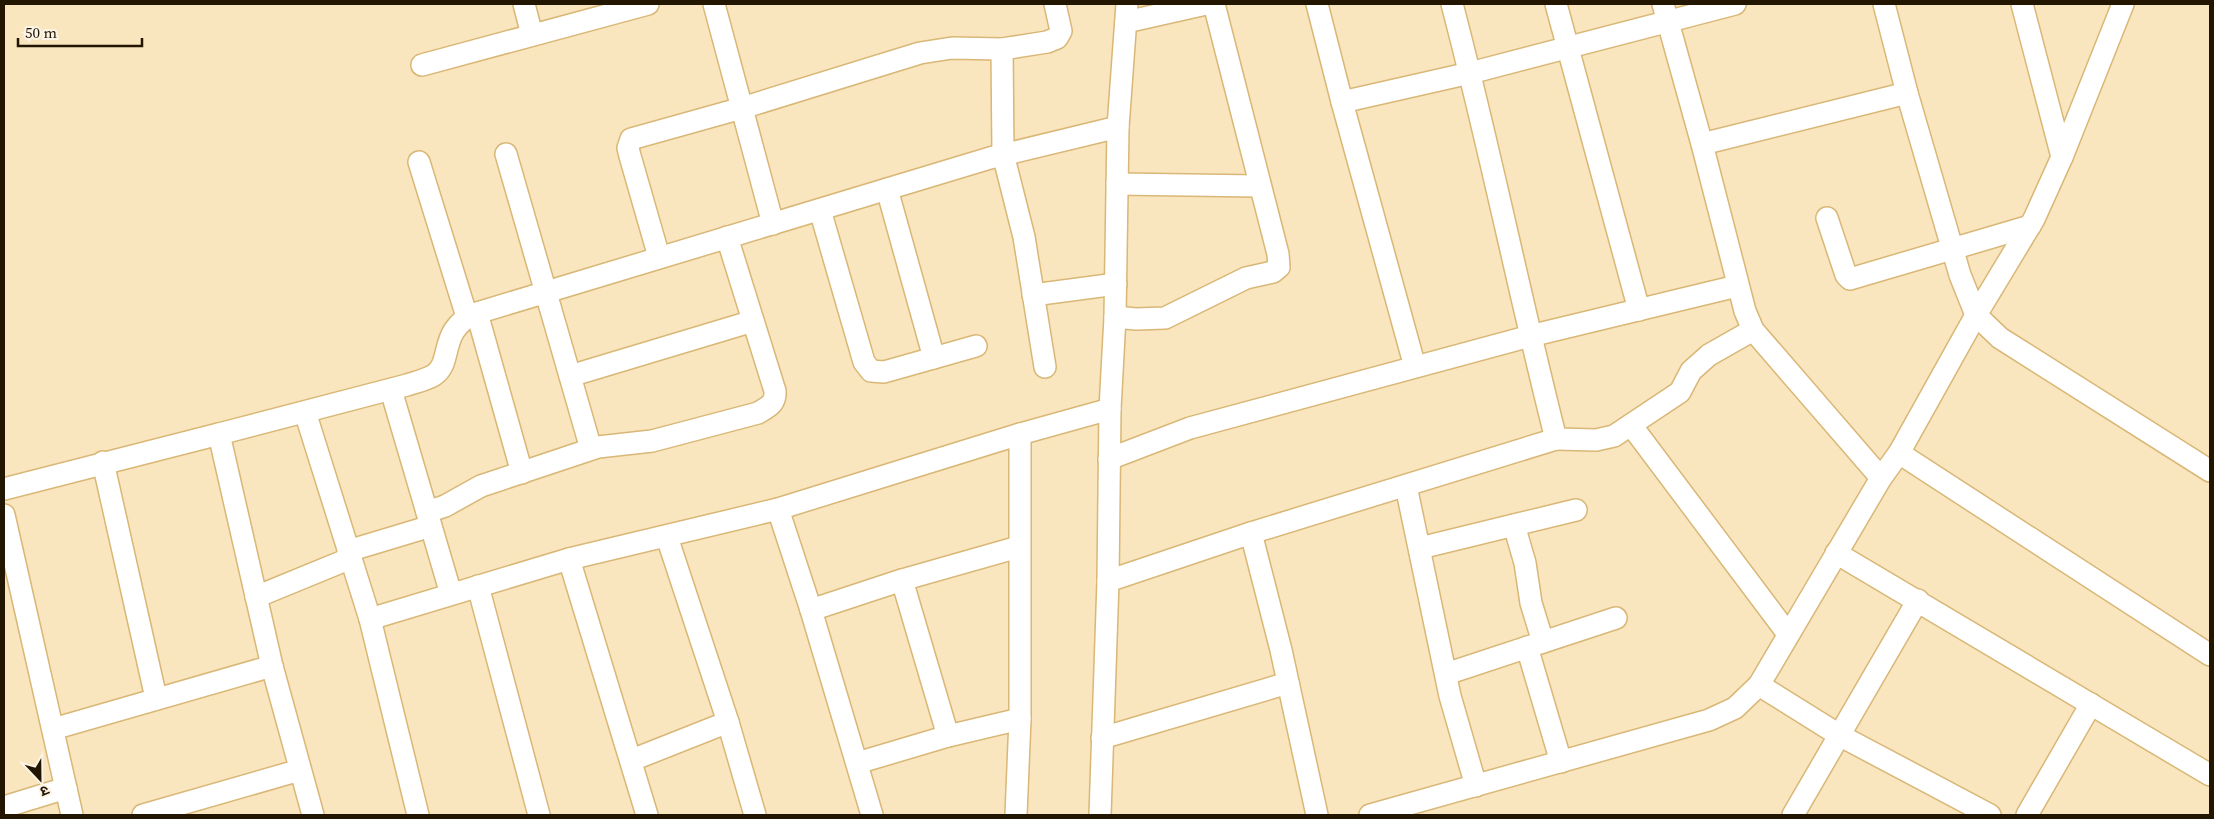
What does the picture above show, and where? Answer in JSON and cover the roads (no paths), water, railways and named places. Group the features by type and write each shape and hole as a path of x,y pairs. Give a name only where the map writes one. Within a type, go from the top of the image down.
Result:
{"street":[{"path":"524,4 532,35"},
{"path":"422,65 648,4"},
{"path":"714,4 773,224"},
{"path":"660,257 628,148 631,138 742,108 920,53 952,48 1002,49 1047,42 1057,38 1060,31 1056,4"},
{"path":"1100,815 1108,581 1110,409 1116,284 1118,127 1126,13 1206,4"},
{"path":"1115,317 1136,319 1165,318 1246,278 1277,270 1280,263 1214,4"},
{"path":"1317,4 1415,367"},
{"path":"1452,4 1556,439"},
{"path":"1556,4 1639,310"},
{"path":"1342,102 1470,73 1567,47 1665,12 1735,4"},
{"path":"1884,4 1907,93 1952,250 1976,315 2000,338 2210,471"},
{"path":"2022,4 2062,157"},
{"path":"1371,815 1709,720 1736,708 1759,685 1881,478 1899,453 1976,315 2030,226 2062,157 2123,4"},
{"path":"1665,12 1702,144 1737,286 1753,330 1881,478"},
{"path":"1002,49 1003,154 1019,214 1045,367"},
{"path":"1702,144 1907,93"},
{"path":"4,489 391,390 435,375 440,368 452,331 472,315 546,290 1003,154 1118,127"},
{"path":"506,154 591,449"},
{"path":"419,162 472,315 522,473"},
{"path":"1118,184 1259,186"},
{"path":"887,189 934,358"},
{"path":"820,210 867,367 876,373 976,346"},
{"path":"1827,218 1846,275 1850,279 2030,226"},
{"path":"256,597 429,519 445,506 482,486 591,449 607,445 652,441 758,413 768,407 776,398 775,391 727,237"},
{"path":"1033,295 1116,284"},
{"path":"1109,459 1190,428 1530,336 1737,286"},
{"path":"570,376 754,321"},
{"path":"1108,581 1251,533 1556,439 1604,439 1614,436 1680,392 1691,371 1704,359 1753,330"},
{"path":"391,390 451,594"},
{"path":"370,619 569,559 778,509 1020,434 1110,409"},
{"path":"305,412 370,619 418,815"},
{"path":"1631,425 1788,634"},
{"path":"219,434 272,666 313,815"},
{"path":"1016,815 1020,719 1018,547 1020,434"},
{"path":"1899,453 2210,655"},
{"path":"104,462 156,698"},
{"path":"1406,486 1460,736 1476,786"},
{"path":"778,509 811,610 872,815"},
{"path":"1420,548 1576,510"},
{"path":"4,515 8,552 53,729 72,815"},
{"path":"1514,525 1525,563 1535,644 1561,762"},
{"path":"1251,533 1288,683 1317,815"},
{"path":"667,537 728,722 755,815"},
{"path":"811,610 902,580 1018,547"},
{"path":"1836,553 2210,775"},
{"path":"569,559 632,760 647,815"},
{"path":"902,580 948,736"},
{"path":"478,586 539,815"},
{"path":"1793,815 1918,600"},
{"path":"1446,674 1616,618"},
{"path":"53,729 272,666"},
{"path":"1102,738 1288,683"},
{"path":"1759,685 1839,735 1990,815"},
{"path":"2027,815 2091,704"},
{"path":"857,763 948,736 1020,719"},
{"path":"632,760 728,722"},
{"path":"143,815 184,810 300,770"},
{"path":"4,807 66,788"}]}
